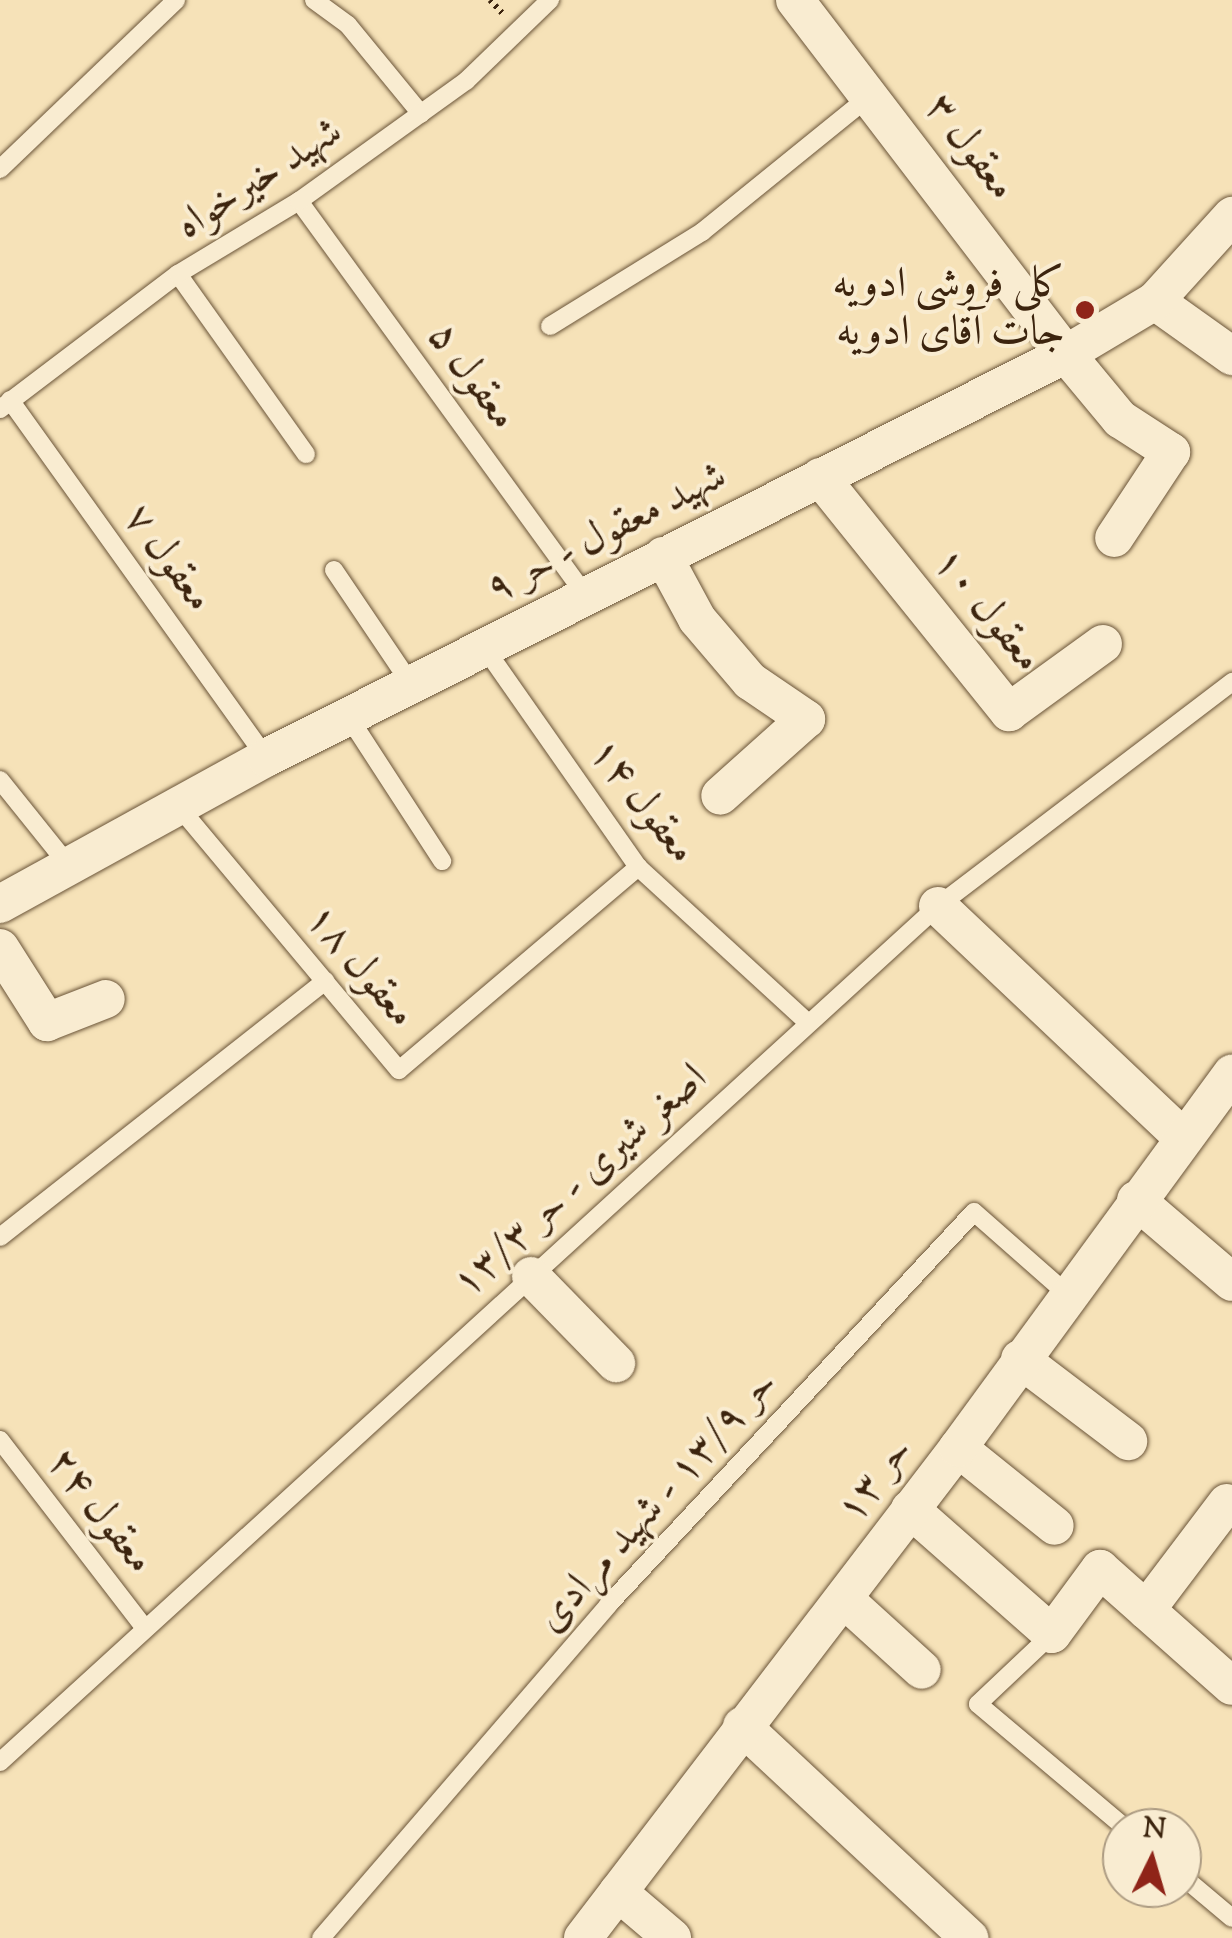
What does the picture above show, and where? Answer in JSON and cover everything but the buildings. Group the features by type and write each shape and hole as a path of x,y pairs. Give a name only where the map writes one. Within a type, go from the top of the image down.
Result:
{"street":[{"name":"معقول ۳","path":"795,0 873,94 1066,354 1120,419 1171,452 1114,538"},
{"name":"شهید معقول - حر ۹","path":"0,904 266,758 1066,354 1156,300 1232,216"},
{"path":"1156,300 1232,356"},
{"name":"معقول ۱۰","path":"820,477 1009,712 1104,644"},
{"path":"663,556 697,619 740,668 806,719 720,796"},
{"path":"938,906 1182,1137"},
{"path":"0,948 47,1022 106,999"},
{"name":"حر ۱۳","path":"583,1938 958,1448 1066,1293 1232,1073"},
{"path":"1136,1200 1232,1282"},
{"path":"531,1276 616,1363"},
{"path":"1020,1359 1128,1441"},
{"path":"958,1448 1055,1526"},
{"path":"1146,1610 1227,1503"},
{"path":"910,1509 1052,1634 1096,1570 1232,1686"},
{"path":"844,1599 922,1670"},
{"path":"742,1726 968,1938"},
{"path":"618,1892 672,1938"}],"lane":[{"path":"0,169 176,0"},
{"path":"314,0 348,25 420,114"},
{"name":"شهید خیرخواه","path":"5,405 178,274 299,200 466,81 550,0"},
{"path":"550,326 702,232 873,94"},
{"name":"معقول ۵","path":"299,200 585,595"},
{"path":"178,274 306,454"},
{"name":"معقول ۷","path":"5,405 266,758"},
{"path":"334,570 410,684"},
{"name":"معقول ۱۴","path":"484,646 638,867 807,1022"},
{"name":"اصغر شیری - حر ۱۳/۳","path":"0,1762 143,1626 938,906 1232,682"},
{"path":"348,716 442,861"},
{"path":"0,780 70,867"},
{"name":"معقول ۱۸","path":"179,807 399,1070 638,867"},
{"path":"0,1238 325,981"},
{"name":"حر ۱۳/۹ - شهید مرادی","path":"321,1938 608,1606 974,1212 1066,1293"},
{"name":"معقول ۲۴","path":"0,1440 143,1626"},
{"path":"1052,1634 978,1704 1102,1809"},
{"path":"1202,1893 1232,1918"}],"place":[{"name":"کلی فروشی ادویه جات آقای ادویه","path":"1085,310"}]}
